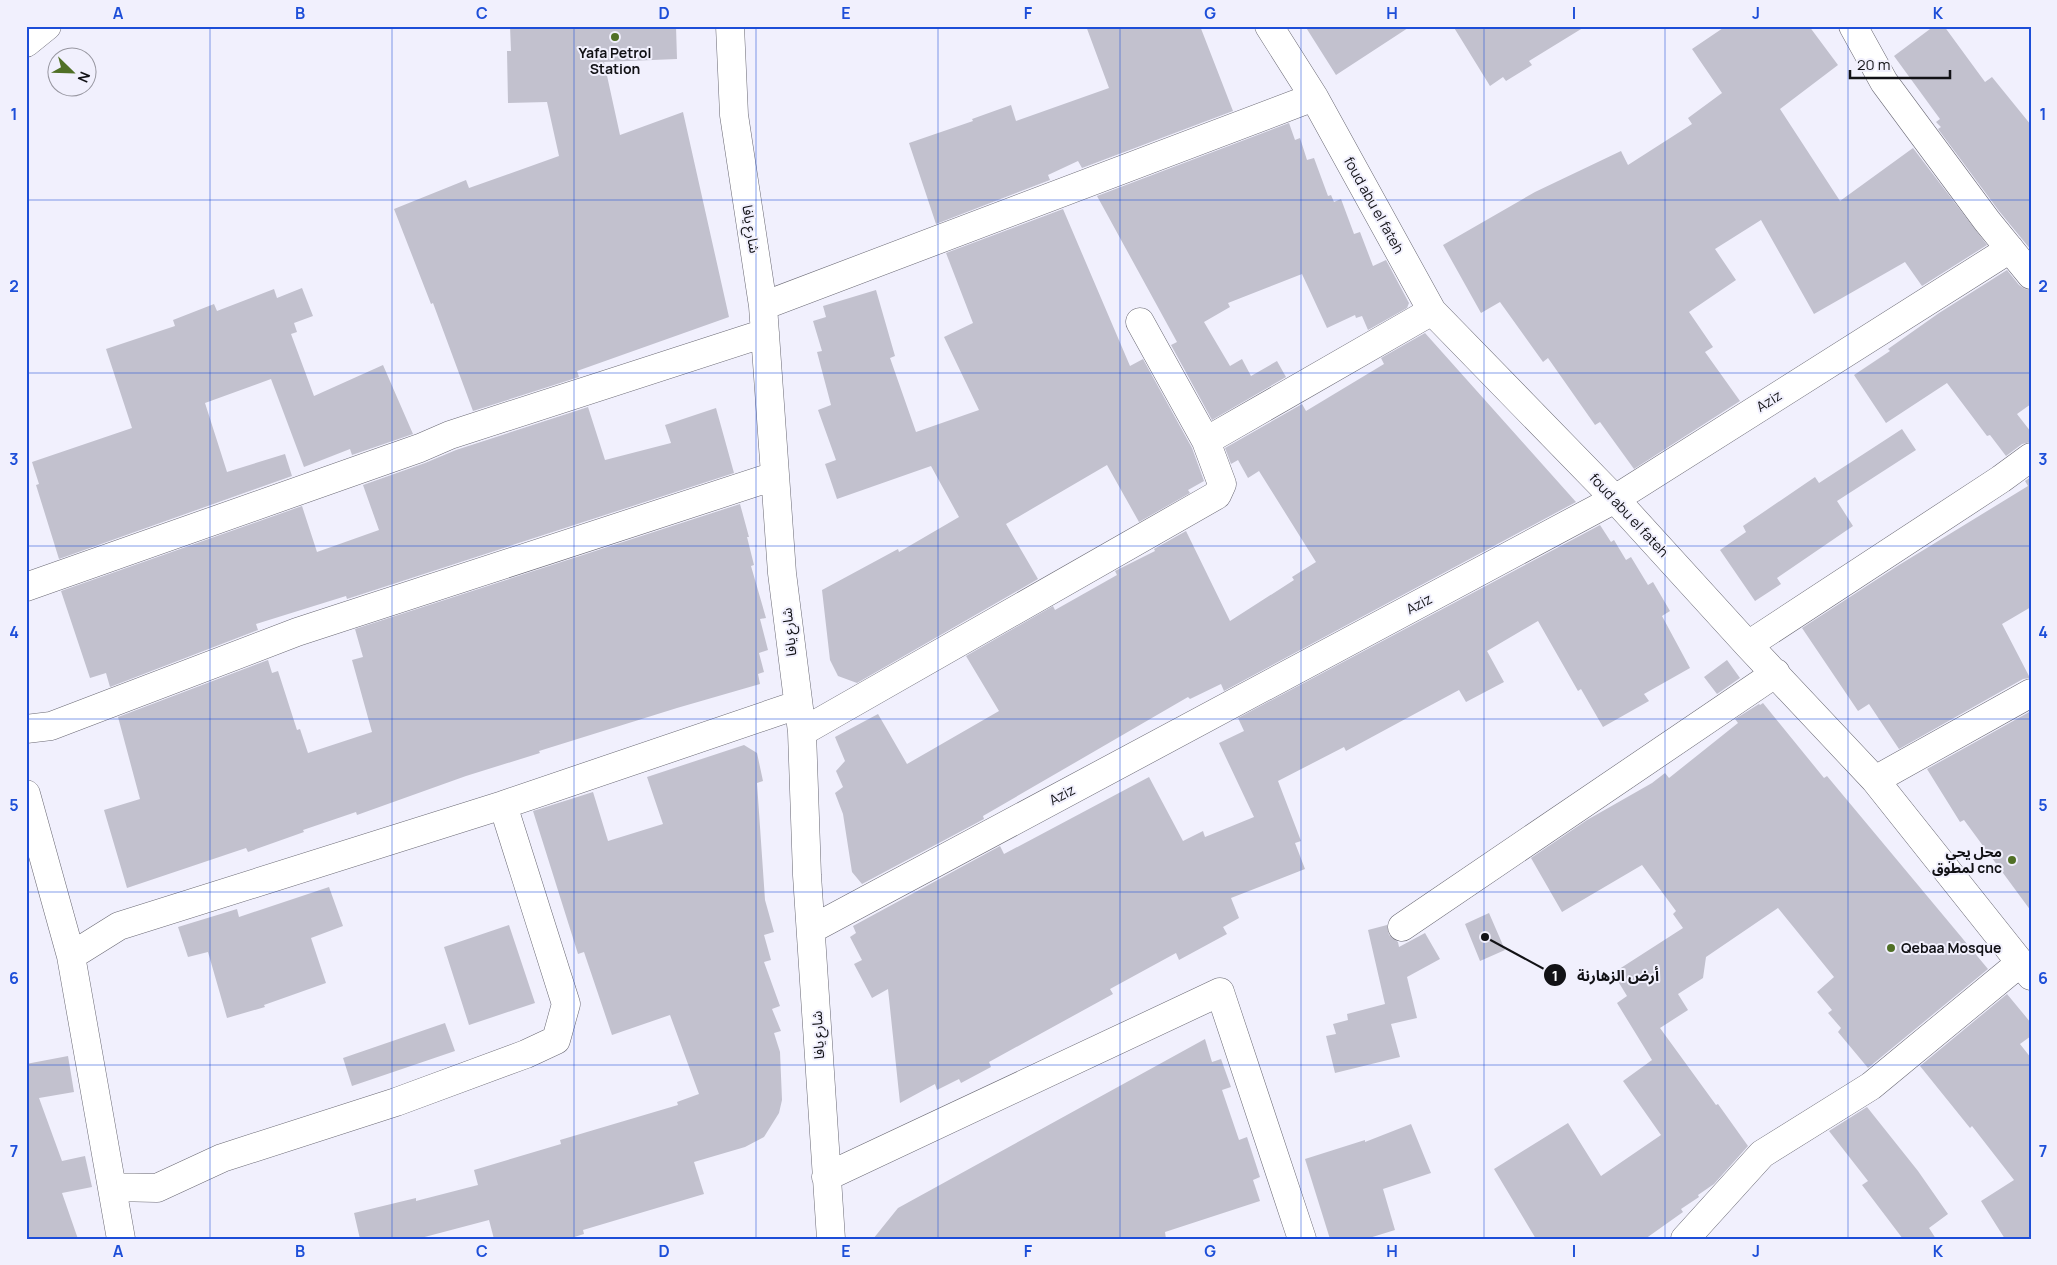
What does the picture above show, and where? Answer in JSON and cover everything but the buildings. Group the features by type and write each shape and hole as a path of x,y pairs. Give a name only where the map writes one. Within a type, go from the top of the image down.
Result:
{"street":[{"path":"26,43 47,26"},
{"name":"شارع يافا","path":"730,26 734,115 763,306 782,573 797,705 802,732 807,875 831,1239"},
{"name":"foud abu el fateh","path":"1269,26 1314,97 1432,311 1615,499 1748,645 1875,780 2026,969"},
{"path":"1854,26 1884,82 1987,221 2031,275"},
{"path":"763,306 1314,97"},
{"name":"Aziz","path":"812,929 1615,499 2010,249"},
{"path":"1206,441 1432,311"},
{"path":"802,732 1217,495 1222,484 1206,441 1140,322"},
{"path":"26,586 420,448 450,435 765,333"},
{"path":"1748,645 2002,479 2031,458"},
{"path":"26,729 51,726 297,632 775,476"},
{"path":"1402,927 1776,674"},
{"path":"1875,780 2031,693"},
{"path":"72,956 119,926 502,805 797,705"},
{"path":"26,794 72,956 121,1239"},
{"path":"112,1187 158,1188 222,1158 396,1102 526,1054 556,1040 566,1004 502,805"},
{"path":"1685,1239 1762,1154 1871,1086 2026,969"},
{"path":"826,1177 1220,992 1302,1239"}],"place":[{"name":"Yafa Petrol Station","path":"615,37"},
{"name":"محل يحي لمطوق cnc","path":"2012,860"},
{"name":"أرض الزهارنة","path":"1485,937"},
{"name":"Qebaa Mosque","path":"1891,948"}]}
